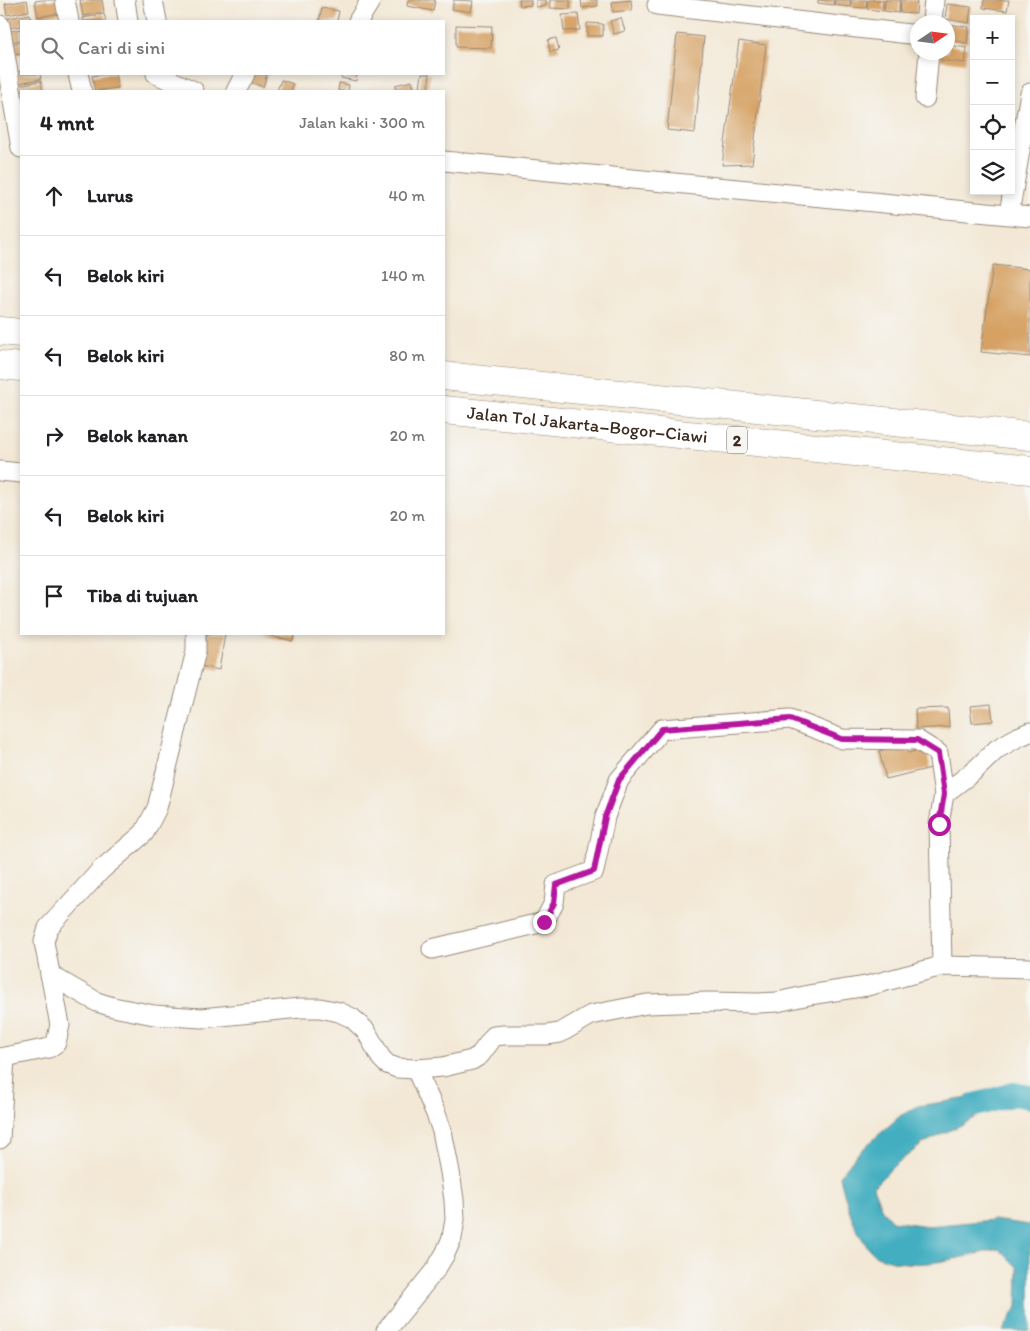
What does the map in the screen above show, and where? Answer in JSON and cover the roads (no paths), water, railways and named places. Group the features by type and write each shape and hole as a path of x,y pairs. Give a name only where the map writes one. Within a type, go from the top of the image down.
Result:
{"highway":[{"path":"0,331 20,333"},
{"path":"0,365 20,367"},
{"name":"Jalan Tol Jakarta–Bogor–Ciawi","path":"445,376 1030,436"},
{"name":"Jalan Tol Jakarta–Bogor–Ciawi","path":"445,410 1030,470"}],"street":[{"path":"65,0 69,20"},
{"path":"125,0 128,20"},
{"path":"153,0 157,20"},
{"path":"359,20 371,0"},
{"path":"933,15 934,0"},
{"path":"657,5 910,34"},
{"path":"0,25 7,111 20,145"},
{"path":"925,98 928,60"},
{"path":"78,75 82,90"},
{"path":"158,75 192,90"},
{"path":"237,90 244,75"},
{"path":"1009,214 1030,93"},
{"path":"445,161 1030,216"},
{"path":"0,471 20,473"},
{"path":"0,1139 3,1057 49,1048 56,1043 60,1025 44,942 48,928 101,870 144,833 157,808 196,651 196,635"},
{"path":"432,948 544,922 554,903 556,885 594,871 605,817 619,780 662,729 790,719 842,739 917,740 938,753 944,794 939,824 942,966"},
{"path":"944,794 997,749 1030,732"},
{"path":"50,975 97,1002 154,1015 202,1018 300,1008 320,1008 339,1012 352,1018 366,1031 381,1058 387,1064 397,1068 416,1070 443,1067 472,1060 480,1054 494,1036 560,1033 591,1015 646,1004 777,1002 866,986 942,966 1030,968"},
{"path":"386,1331 436,1269 452,1238 455,1219 452,1182 442,1131 416,1070"}],"water":[{"path":"994,1094 1006,1096 1007,1100 924,1143 896,1164 873,1187 882,1210 892,1221 928,1226 993,1220 1030,1225 1030,1331 1003,1331 1017,1307 1018,1268 999,1249 928,1263 900,1262 877,1256 868,1248 857,1229 848,1207 840,1176 856,1155 900,1116 918,1106"}],"waterway":[{"path":"975,1105 1014,1094 1030,1097"}]}
